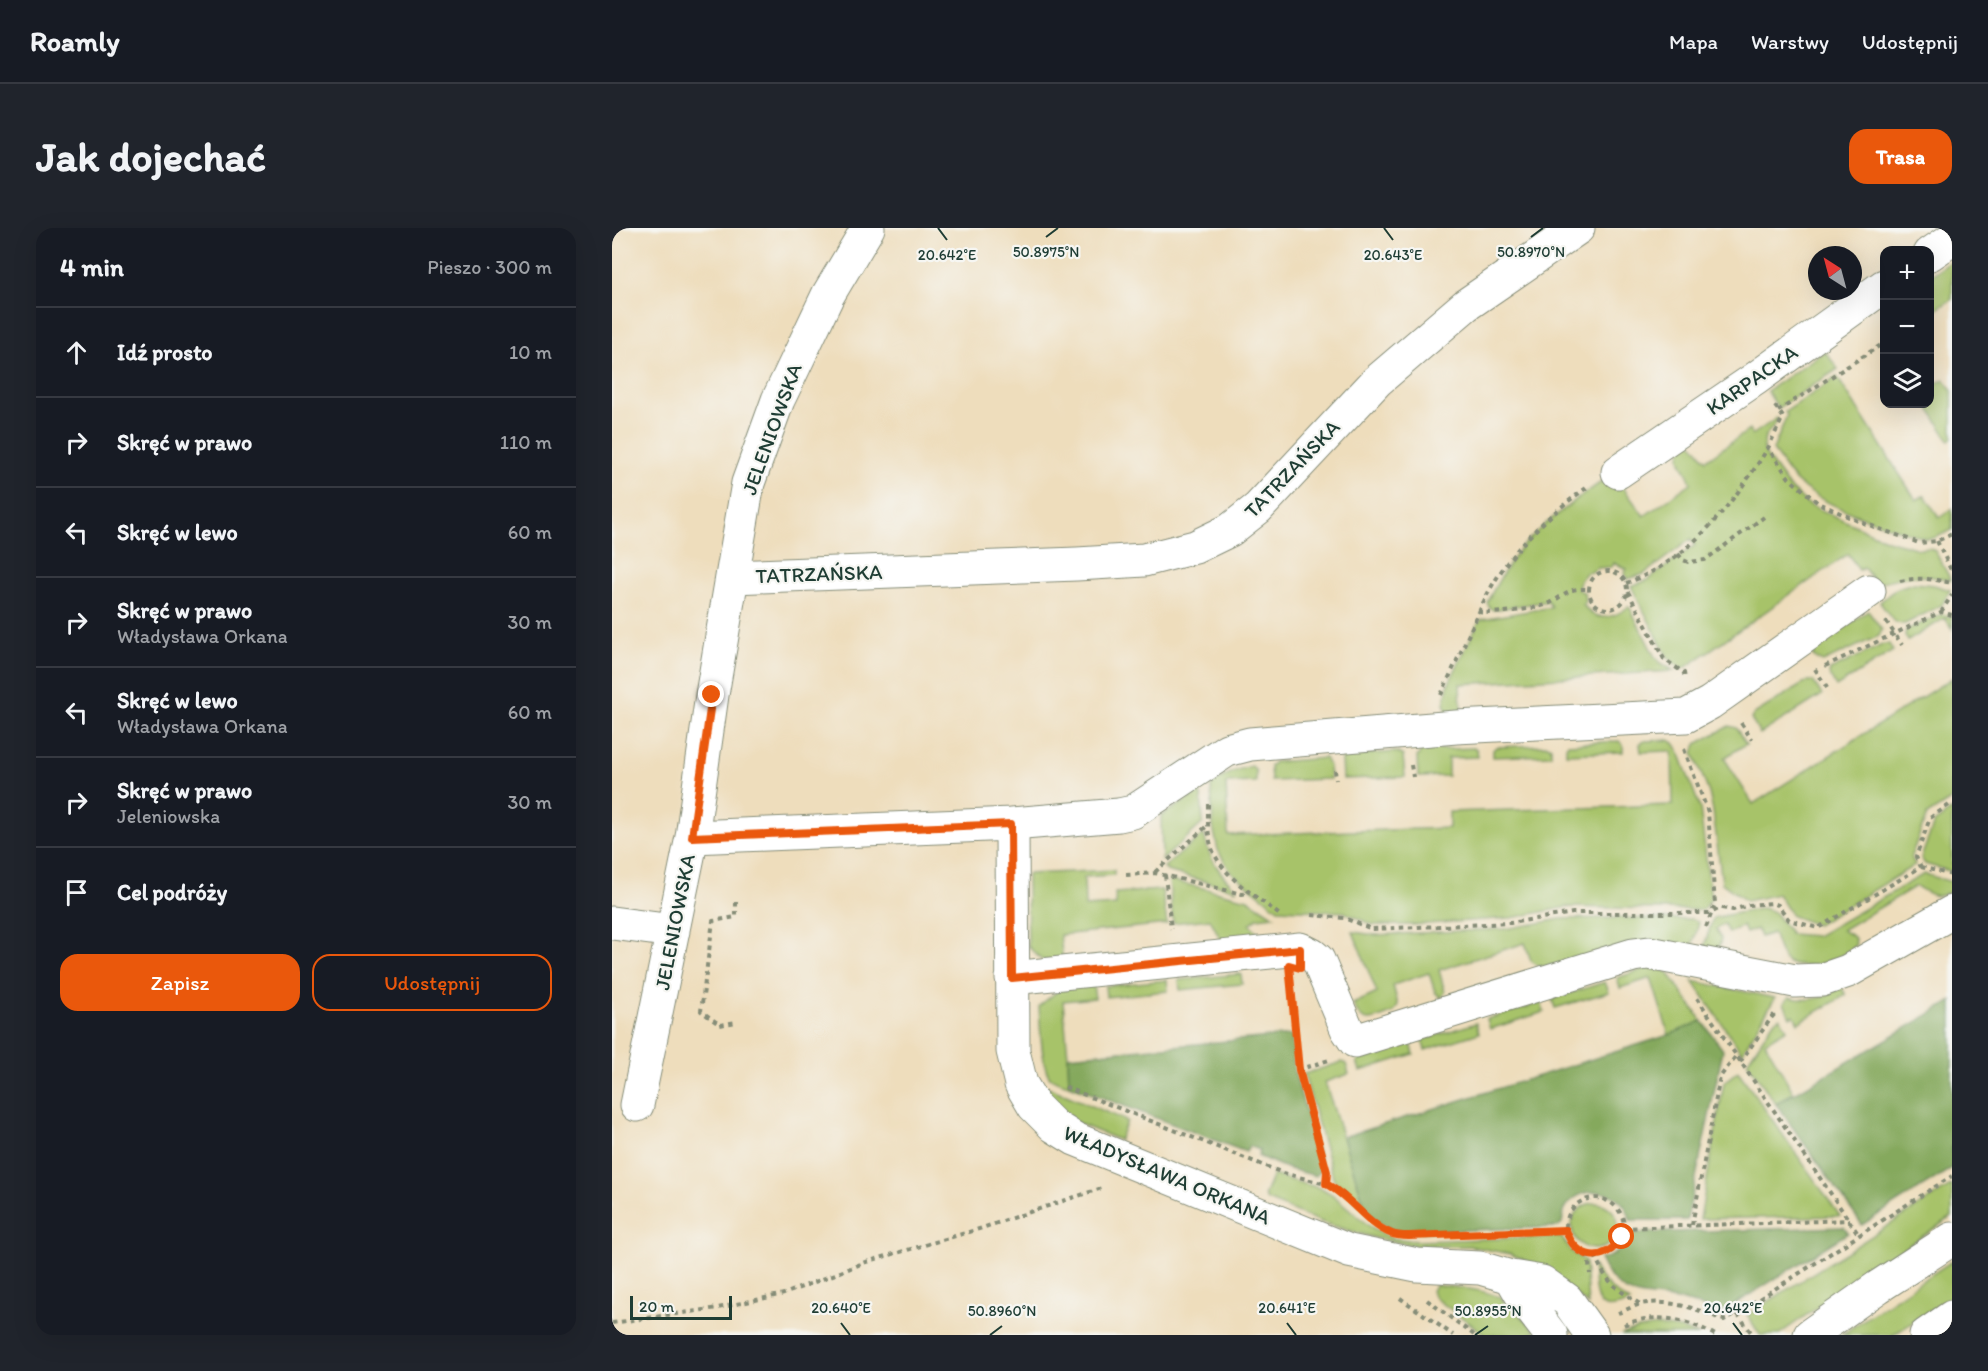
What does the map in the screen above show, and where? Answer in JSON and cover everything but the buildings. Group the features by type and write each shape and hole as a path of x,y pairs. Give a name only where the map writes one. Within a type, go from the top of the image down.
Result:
{"street":[{"name":"JELENIOWSKA","path":"637,1105 692,837 712,695 748,483 778,400 828,294 868,228"},
{"name":"TATRZAŃSKA","path":"732,577 1144,560 1195,547 1230,530 1258,508 1377,381 1466,305 1578,228"},
{"path":"1934,251 1952,239"},
{"name":"KARPACKA","path":"1618,472 1755,379 1880,289"},
{"path":"692,837 1011,824 1119,815 1133,812 1227,750 1250,744 1429,729 1686,716 1710,703 1869,591"},
{"name":"WŁADYSŁAWA ORKANA","path":"1011,824 1012,1030 1015,1060 1021,1084 1034,1106 1054,1126 1066,1134 1148,1170 1349,1251 1418,1265 1480,1268 1511,1277 1542,1282 1567,1300 1584,1321 1605,1327"},
{"path":"1012,978 1300,949 1318,960 1347,1029 1355,1041 1633,955 1649,953 1795,981 1822,980 1848,971 1952,912"},
{"path":"612,923 673,932"},
{"path":"1810,1335 1952,1239"},
{"path":"1511,1277 1525,1301 1551,1335"},
{"path":"1926,1335 1952,1317"}],"path":[{"path":"1778,411 1880,346"},
{"path":"1626,583 1647,576 1678,554 1726,509 1768,448 1783,417 1755,379"},
{"path":"1768,448 1789,478 1818,503 1919,543 1937,541 1952,534"},
{"path":"1429,729 1445,682 1503,566 1526,539 1558,509 1612,470 1618,472"},
{"path":"1678,554 1688,562 1705,560 1764,517"},
{"path":"1937,541 1952,572"},
{"path":"1628,592 1623,602 1616,608 1606,609 1594,604 1588,589 1594,576 1606,570 1617,573 1626,583 1628,592 1664,659 1684,673 1688,690 1683,747 1708,812 1715,904 1687,983 1851,1220 1859,1235"},
{"path":"1869,591 1890,583 1912,579 1934,579 1952,583"},
{"path":"1479,612 1498,612 1549,604 1574,588 1588,589"},
{"path":"1809,674 1941,612 1952,595"},
{"path":"1941,612 1952,615"},
{"path":"1894,633 1902,645"},
{"path":"1816,671 1829,691"},
{"path":"1737,717 1752,740"},
{"path":"1208,794 1208,825 1213,851 1228,874 1280,915 1300,937 1300,949"},
{"path":"1921,867 1916,857 1930,818 1952,803"},
{"path":"1155,873 1208,825"},
{"path":"1303,915 1344,918 1372,928 1510,923 1573,913 1710,914 1721,908 1733,910 1749,905 1772,903 1778,905 1789,920 1818,928 1921,867 1952,875"},
{"path":"1126,875 1155,873 1242,894 1251,893"},
{"path":"736,902 736,917 713,921 701,1011 720,1025 736,1022"},
{"path":"1280,915 1287,915"},
{"path":"1291,988 1299,1070 1327,1172 1326,1184"},
{"path":"1740,1062 1772,1017 1782,1009"},
{"path":"1692,1225 1720,1077 1736,1056"},
{"path":"1061,1085 1283,1173 1326,1184 1342,1193 1374,1222"},
{"path":"612,1323 718,1308 784,1294 866,1262 965,1234 1084,1195 1148,1170"},
{"path":"1595,1256 1601,1271 1609,1281 1620,1292 1641,1304 1685,1307 1724,1320 1952,1176"},
{"path":"1594,1198 1611,1203 1623,1218 1623,1227 1622,1237 1617,1245 1610,1252 1595,1256 1574,1247 1566,1230 1567,1221 1576,1205 1594,1198"},
{"path":"1623,1227 1851,1220"},
{"path":"1488,1233 1566,1230"},
{"path":"1605,1327 1641,1304"},
{"path":"1737,1312 1753,1335"},
{"path":"1605,1327 1657,1317 1684,1321 1715,1335"}],"green space":[{"path":"1952,261 1952,299 1937,309 1934,309 1934,273"},
{"path":"1825,351 1838,369 1778,408 1767,391"},
{"path":"1837,377 1916,500 1925,495 1939,518 1952,509 1952,530 1926,539 1875,522 1823,499 1795,480 1786,469 1773,450 1787,415 1785,412"},
{"path":"1944,379 1952,391 1952,438 1949,440 1929,408 1934,408 1934,384"},
{"path":"1777,418 1778,420 1765,437 1763,448 1789,487 1808,504 1887,540 1919,549 1930,548 1935,551 1951,580 1913,576 1876,584 1864,568 1859,570 1848,554 1683,669 1667,656 1631,586 1648,580 1695,545 1691,539 1644,574 1628,579 1624,573 1627,569 1614,563 1612,567 1587,572 1580,580 1578,590 1584,592 1585,602 1583,604 1587,610 1598,616 1610,616 1630,608 1655,657 1674,671 1460,684 1461,710 1458,713 1449,714 1444,704 1448,685 1478,623 1482,619 1551,607 1548,601 1493,610 1487,602 1514,556 1540,528 1613,474 1644,516 1691,483 1680,457 1684,446 1690,440 1706,460 1749,430 1752,435"},
{"path":"1914,583 1934,585 1950,590 1942,605 1905,624 1900,624 1890,617 1880,602 1897,588"},
{"path":"1868,611 1882,630 1879,636 1823,662 1816,659 1810,652"},
{"path":"1942,614 1952,617 1952,629 1945,618 1908,641 1905,635 1906,630"},
{"path":"1884,644 1889,644 1893,651 1836,687 1829,674 1830,670"},
{"path":"1952,678 1952,799 1927,815 1911,856 1915,865 1817,925 1792,916 1778,894 1746,901 1722,883 1713,811 1709,793 1693,752 1698,743 1729,726 1736,728 1746,744 1724,758 1753,804"},
{"path":"1808,681 1813,681 1822,695 1760,734 1751,719 1754,714"},
{"path":"1669,740 1678,749 1700,808 1711,899 1703,910 1567,907 1511,918 1412,925 1373,925 1344,912 1278,909 1230,871 1218,850 1213,827 1211,786 1230,773 1252,766 1256,771 1256,782 1226,783 1228,835 1449,828 1449,812 1673,805 1672,751 1641,752 1640,744 1643,741"},
{"path":"1619,741 1623,745 1623,752 1566,754 1568,744"},
{"path":"1548,745 1551,747 1551,755 1493,757 1493,750 1496,747"},
{"path":"1475,748 1478,757 1448,758 1448,776 1418,777 1417,757 1422,750"},
{"path":"1396,752 1403,756 1405,777 1343,779 1342,759 1348,755"},
{"path":"1325,758 1329,766 1330,779 1271,781 1270,766 1274,762"},
{"path":"1198,793 1201,795 1203,823 1162,860 1161,816"},
{"path":"1952,810 1952,872 1925,864 1921,858 1934,823"},
{"path":"1204,834 1208,851 1216,865 1237,890 1167,871 1164,867"},
{"path":"1114,870 1114,875 1084,877 1085,907 1116,905 1115,893 1162,890 1167,924 1060,935 1063,961 1044,961 1039,958 1028,946 1027,874"},
{"path":"1924,874 1952,882 1952,891 1938,896 1916,886 1842,930 1854,937 1856,944 1843,955 1825,962 1805,966 1789,963 1781,954 1773,933 1760,937 1757,929 1746,933 1743,926 1728,933 1724,924 1716,929 1721,939 1719,947 1704,947 1713,918 1763,908 1774,912 1791,934 1817,936"},
{"path":"1169,880 1248,899 1274,916 1257,918 1250,924 1264,940 1223,944 1210,919 1173,923"},
{"path":"1561,919 1693,919 1699,923 1692,947 1540,967 1531,961 1525,943 1439,970 1445,992 1441,998 1435,992 1429,973 1393,985 1398,1005 1394,1012 1370,1020 1361,1017 1353,1004 1377,993 1353,932 1375,935 1505,929"},
{"path":"1647,968 1667,971 1702,1021 1669,1035 1651,978 1620,988 1617,978"},
{"path":"1241,974 1242,984 1180,990 1179,980"},
{"path":"1167,980 1168,991 1106,997 1105,986"},
{"path":"1693,981 1775,998 1742,1053"},
{"path":"1605,982 1609,992 1555,1008 1552,999"},
{"path":"1093,985 1095,998 1063,1001 1069,1085 1051,1078 1045,1066 1039,1006 1059,990"},
{"path":"1841,987 1846,995 1798,1023 1794,1015 1790,1017 1784,1003 1789,997 1803,1000 1816,998"},
{"path":"1952,1001 1952,1168 1862,1225 1776,1104"},
{"path":"1541,1003 1544,1012 1490,1029 1487,1019"},
{"path":"1780,1017 1787,1029 1765,1042 1793,1092 1776,1104 1747,1062 1774,1021"},
{"path":"1702,1021 1723,1050 1687,1220 1630,1220 1627,1209 1620,1201 1602,1192 1591,1192 1572,1200 1565,1209 1562,1223 1557,1227 1408,1232 1392,1230 1378,1222 1366,1210 1343,1137 1669,1035"},
{"path":"1476,1023 1479,1033 1425,1050 1422,1040"},
{"path":"1292,1035 1294,1071 1322,1167 1316,1176 1286,1168 1258,1156 1260,1150 1249,1146 1246,1152 1069,1085 1068,1056"},
{"path":"1411,1043 1414,1054 1360,1071 1357,1061"},
{"path":"1342,1062 1346,1064 1349,1074 1325,1082 1366,1210 1334,1180 1304,1074"},
{"path":"1738,1071 1840,1216 1700,1219 1724,1082"},
{"path":"1038,1083 1127,1121 1119,1140 1065,1118 1056,1111"},
{"path":"1273,1175 1323,1189 1369,1226 1391,1238 1417,1241 1561,1237 1572,1252 1585,1261 1588,1305 1544,1268 1510,1254 1469,1246 1417,1246 1375,1238 1321,1222 1267,1200 1264,1196"},
{"path":"1952,1185 1952,1217 1878,1265 1778,1335 1760,1335 1747,1315"},
{"path":"1595,1203 1611,1210 1618,1226 1611,1242 1595,1249 1579,1242 1572,1226 1579,1210"},
{"path":"1844,1227 1848,1233 1724,1311 1715,1311 1673,1299 1637,1295 1627,1291 1617,1285 1600,1259 1615,1254 1624,1244 1628,1234 1635,1233"},
{"path":"1952,1261 1952,1297 1893,1335 1841,1335"},
{"path":"1593,1265 1608,1286 1630,1302 1609,1307 1598,1301"},
{"path":"1435,1285 1470,1289 1495,1295 1508,1303 1536,1331 1528,1335 1486,1335 1435,1298 1432,1291"},
{"path":"1658,1326 1681,1329 1699,1335 1621,1335 1637,1329"}],"route":[{"path":"712,695 692,837 1011,824 1012,978 1300,949 1300,968 1289,965 1299,1070 1328,1175 1326,1184 1342,1193 1381,1229 1392,1234 1409,1236 1566,1230 1574,1247 1595,1256 1610,1252 1622,1237"}]}
